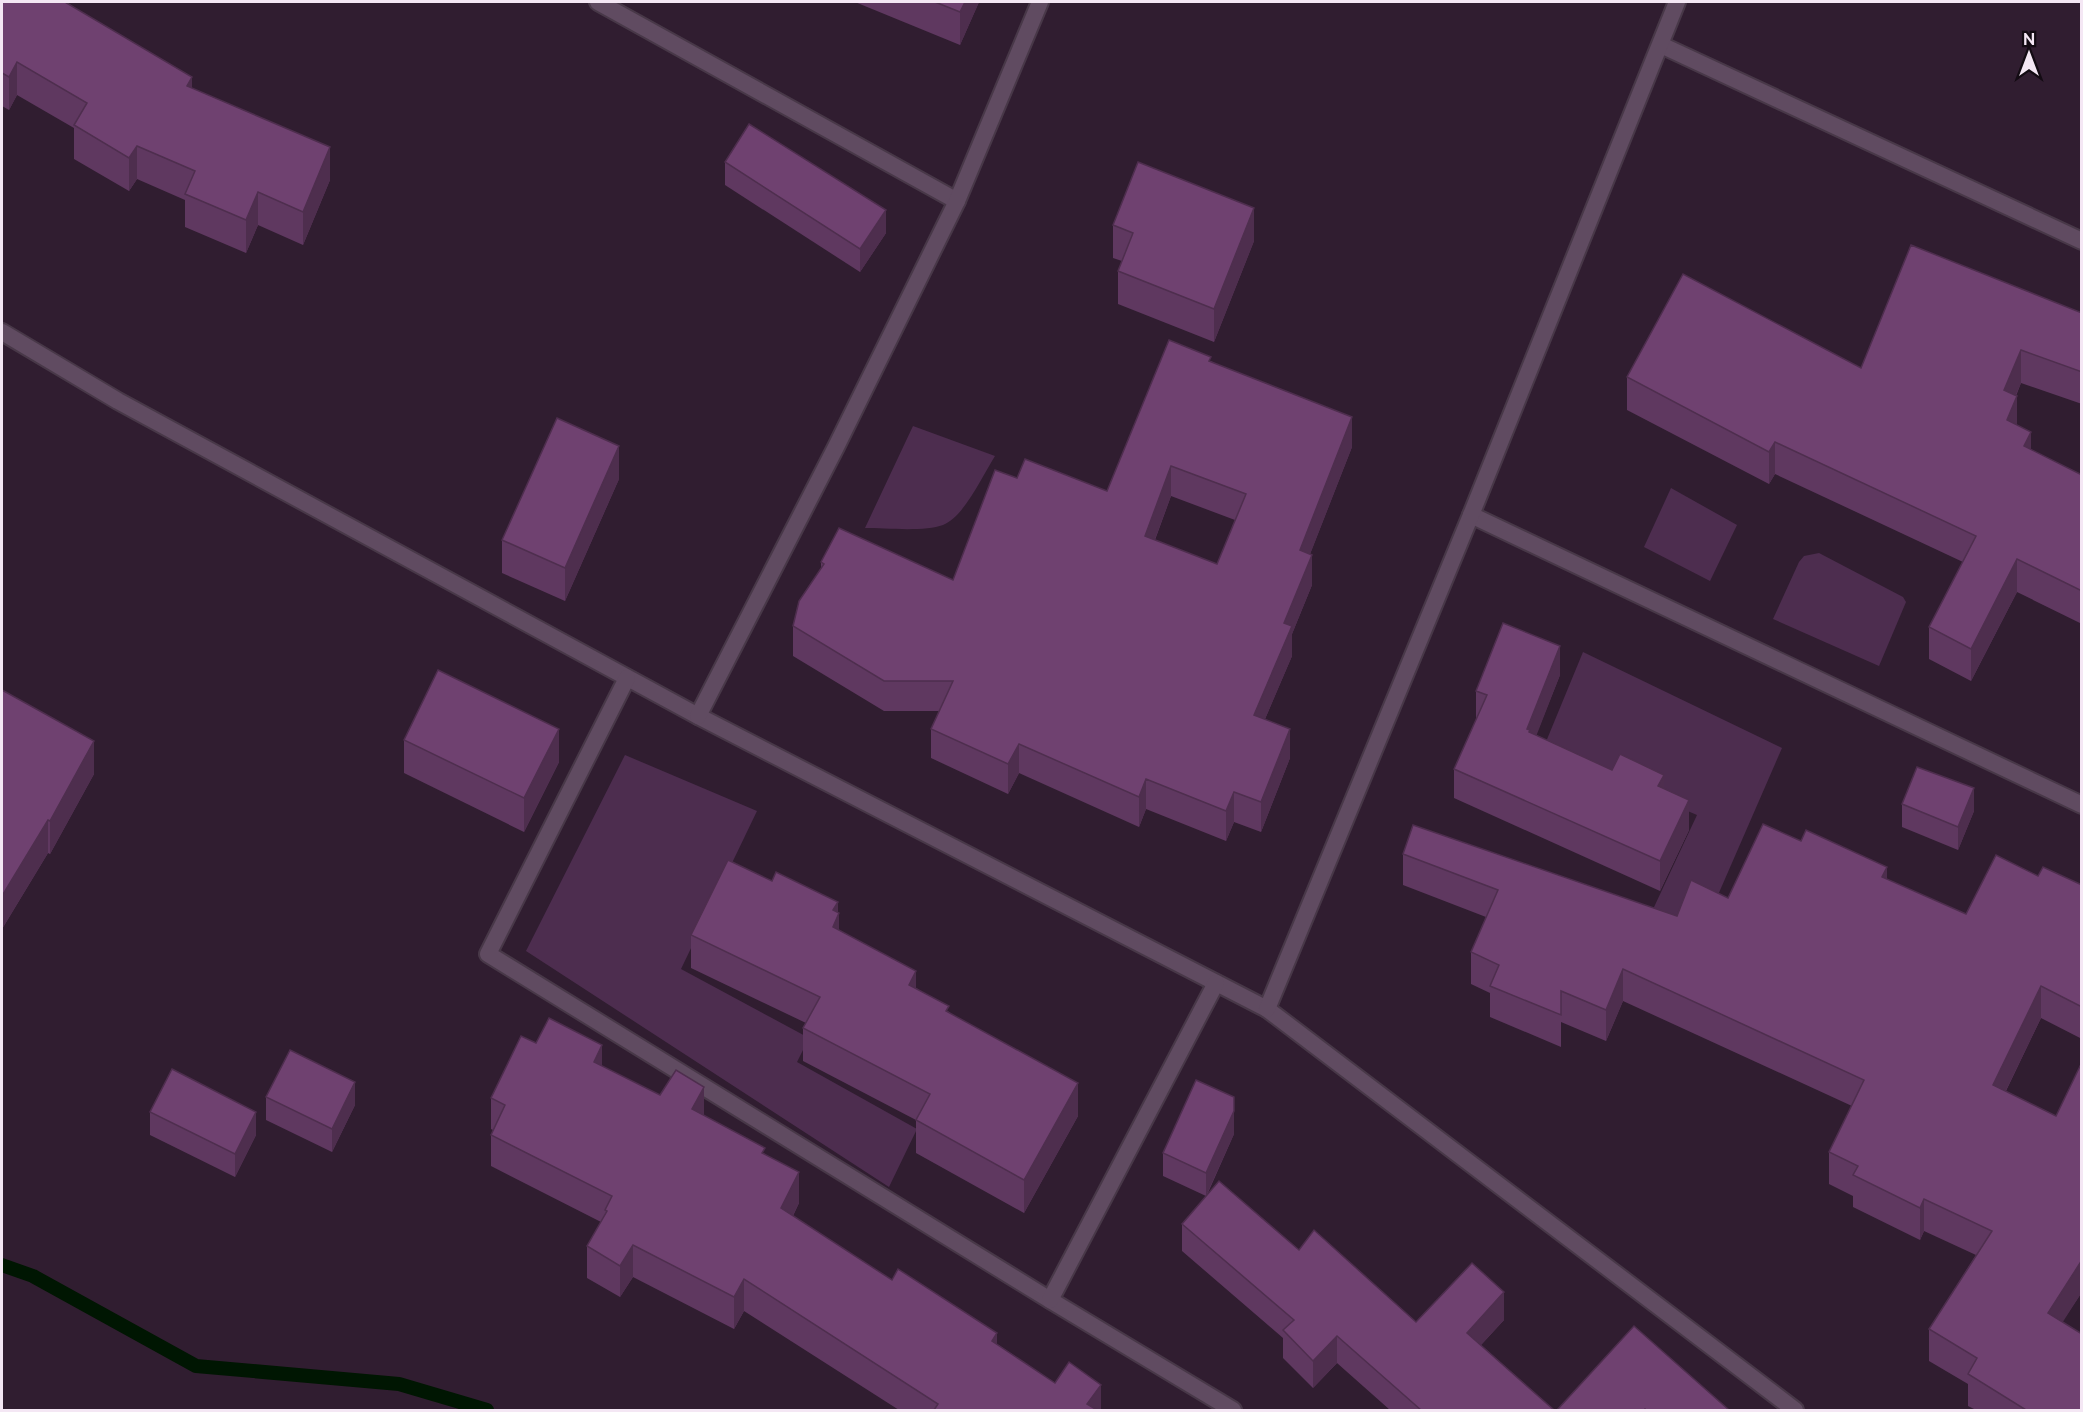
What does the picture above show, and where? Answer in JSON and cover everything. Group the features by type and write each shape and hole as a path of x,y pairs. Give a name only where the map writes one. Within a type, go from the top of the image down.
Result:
{"street":[{"path":"598,2 957,201"},
{"path":"698,716 836,447 957,201 1040,2"},
{"path":"1267,1009 1471,515 1677,2"},
{"path":"1661,45 2082,242"},
{"path":"2,332 118,401 698,716 1267,1009 1795,1410"},
{"path":"1471,515 2082,805"},
{"path":"627,678 488,954 1233,1410"},
{"path":"1050,1300 1216,983"}],"shaded area":[{"path":"913,426 995,456 966,505 951,521 935,527 916,529 865,528"},
{"path":"1671,488 1737,525 1710,581 1644,547"},
{"path":"1819,553 1903,597 1906,602 1879,666 1773,619 1799,562 1804,556"},
{"path":"1583,652 1782,748 1691,957 1641,935 1697,815 1543,749"},
{"path":"625,755 757,811 681,969 809,1038 797,1062 917,1129 889,1187 526,951"}],"building":[{"path":"2,2 65,2 192,77 187,86 330,147 303,212 258,192 246,220 185,194 195,171 137,146 129,158 74,125 87,103 17,62 9,77 2,73"},
{"path":"935,2 965,2 960,12"},
{"path":"749,124 886,210 860,249 725,162"},
{"path":"1138,162 1254,208 1214,309 1118,271 1133,233 1113,225"},
{"path":"1911,245 2082,313 2082,372 2021,350 2004,390 2017,396 2007,420 2031,432 2024,446 2082,475 2082,591 2017,559 1971,649 1929,627 1976,536 1775,442 1769,452 1627,377 1683,274 1861,368"},
{"path":"1169,340 1211,357 1209,361 1352,417 1300,550 1312,555 1284,623 1292,626 1254,715 1290,729 1261,802 1234,792 1226,811 1146,779 1139,797 1019,744 1008,764 931,729 953,681 884,681 793,626 799,601 824,564 821,562 839,528 953,580 995,470 1017,478 1025,459 1107,491","holes":["1171,466 1246,494 1217,564 1145,536"]},
{"path":"557,418 619,446 565,568 502,540"},
{"path":"1503,623 1560,646 1527,729 1530,730 1529,732 1612,770 1620,754 1664,775 1658,786 1689,800 1660,861 1454,769 1487,695 1476,691"},
{"path":"438,670 559,729 524,798 404,740"},
{"path":"2,690 94,741 50,821 48,820 2,896"},
{"path":"1917,767 1974,788 1958,827 1902,804"},
{"path":"1763,824 1801,841 1806,830 1887,867 1882,877 1966,914 1996,855 2038,876 2043,867 2082,885 2082,1007 2041,986 1993,1085 2056,1116 2082,1062 2082,1260 2048,1313 2082,1334 2082,1410 2026,1410 1968,1374 1977,1358 1929,1329 1992,1231 1924,1199 1920,1208 1853,1175 1858,1166 1829,1152 1864,1080 1623,969 1606,1010 1561,991 1561,1015 1490,986 1499,965 1471,952 1498,890 1403,854 1413,825 1677,916 1691,880 1728,898"},
{"path":"728,860 772,881 776,872 838,902 833,910 839,913 833,927 916,971 909,985 949,1006 946,1011 1078,1083 1024,1180 916,1120 930,1094 803,1028 820,997 691,935"},
{"path":"549,1018 602,1045 594,1062 660,1095 676,1070 704,1087 692,1109 765,1148 762,1153 799,1172 781,1208 892,1280 898,1269 997,1333 992,1341 1055,1383 1069,1362 1101,1385 1087,1404 1097,1410 934,1410 938,1404 744,1279 734,1297 633,1245 620,1266 587,1246 607,1211 605,1210 612,1196 491,1135 505,1105 491,1098 521,1036 536,1043"},
{"path":"290,1050 355,1082 332,1129 266,1097"},
{"path":"172,1069 256,1112 235,1154 150,1112"},
{"path":"1196,1080 1234,1097 1234,1111 1206,1173 1163,1153"},
{"path":"1219,1181 1299,1250 1314,1230 1416,1322 1472,1263 1504,1292 1467,1333 1554,1410 1421,1410 1337,1336 1313,1361 1283,1330 1294,1320 1182,1224"},
{"path":"1634,1326 1729,1410 1557,1410"}],"waterway":[{"path":"2,1265 33,1276 196,1366 399,1384 487,1410"}]}
